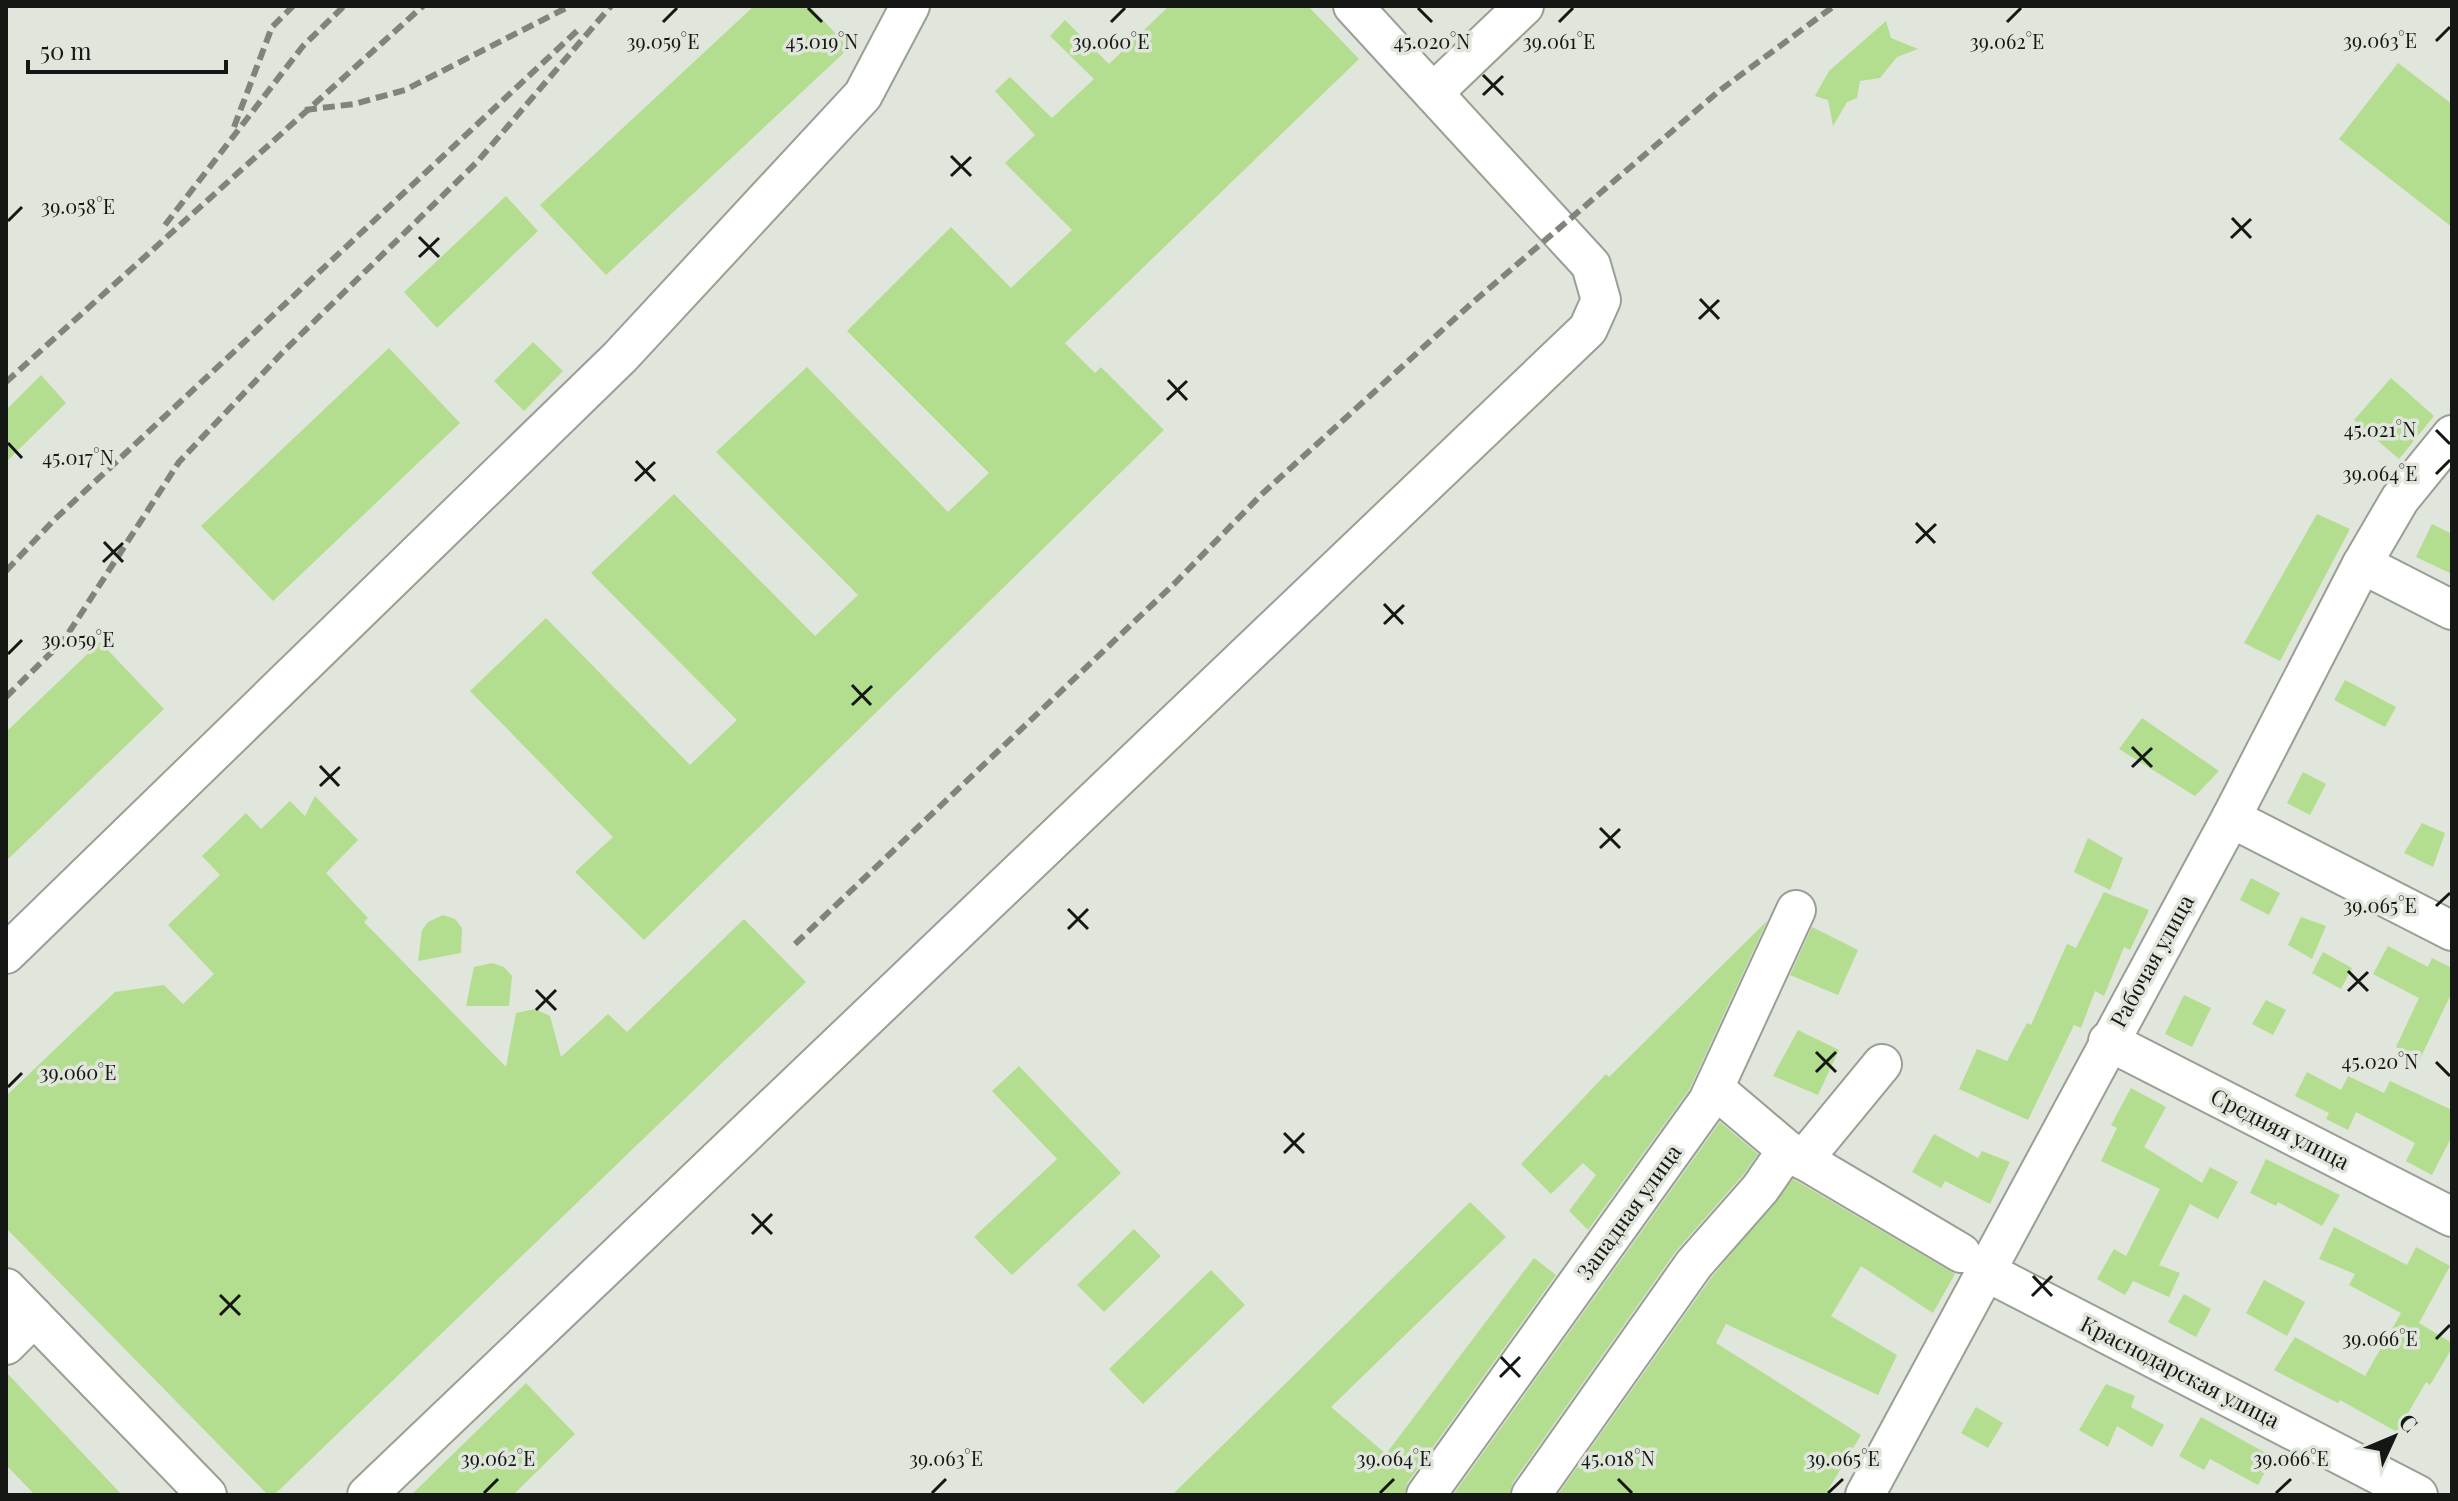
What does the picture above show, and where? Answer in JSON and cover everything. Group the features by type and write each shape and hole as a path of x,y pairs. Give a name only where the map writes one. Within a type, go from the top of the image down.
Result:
{"street":[{"path":"6,954 620,357 863,95 910,6"},
{"path":"367,1495 1588,329 1601,300 1591,265 1353,6"},
{"path":"1433,93 1524,6"},
{"name":"Рабочая улица","path":"1869,1494 1973,1262 2108,1041 2231,818 2362,564 2400,499 2452,435"},
{"path":"2362,564 2452,610"},
{"path":"2231,818 2452,931"},
{"name":"Западная улица","path":"1426,1495 1715,1089 1796,910"},
{"name":"Средняя улица","path":"2108,1041 2452,1217"},
{"path":"1531,1495 1694,1264 1760,1189 1882,1064"},
{"name":"Краснодарская улица","path":"1715,1089 1795,1155 1973,1262 2418,1495"},
{"path":"6,1288 201,1493"},
{"path":"6,1345 34,1317"}],"building":[{"path":"754,6 810,6 849,48 606,275 540,205"},
{"path":"1169,6 1308,6 1359,59 1065,343 1095,373 1101,367 1164,430 644,940 575,872 613,837 470,691 546,618 690,765 737,720 591,573 674,494 815,636 858,595 716,452 807,367 948,512 989,473 847,331 951,227 1011,288 1072,230 1005,163 1035,135 995,91 1010,77 1052,118 1094,79 1050,36 1065,20 1109,64"},
{"path":"1886,21 1891,38 1918,49 1897,57 1880,78 1860,81 1857,98 1847,102 1833,126 1828,100 1815,96 1829,71"},
{"path":"2398,63 2452,104 2452,227 2339,139"},
{"path":"506,196 538,231 437,328 404,292"},
{"path":"533,342 563,371 524,411 494,381"},
{"path":"389,348 460,423 273,601 201,526"},
{"path":"41,375 66,403 6,462 6,410"},
{"path":"2391,378 2434,416 2399,459 2354,420"},
{"path":"2317,514 2350,529 2280,661 2244,643"},
{"path":"2432,524 2452,534 2452,574 2416,557"},
{"path":"100,642 164,709 6,861 6,732"},
{"path":"2345,680 2396,707 2385,727 2334,700"},
{"path":"2142,718 2219,771 2195,796 2119,749"},
{"path":"2303,772 2326,784 2310,815 2287,803"},
{"path":"315,796 358,840 326,873 368,918 364,922 506,1067 516,1013 535,1009 550,1016 561,1057 608,1014 627,1032 744,919 806,982 274,1495 268,1495 6,1228 6,1096 115,992 164,985 183,1004 214,974 168,925 220,875 202,856 246,813 261,829 290,801 305,816"},
{"path":"2422,823 2445,833 2433,867 2404,853"},
{"path":"2088,838 2123,858 2110,890 2074,872"},
{"path":"2251,878 2280,893 2269,915 2240,900"},
{"path":"2104,892 2149,910 2130,950 2124,947 2104,996 2095,991 2081,1028 2074,1025 2028,1120 1959,1089 1977,1049 2007,1061 2027,1023 2031,1025 2067,944 2076,948"},
{"path":"443,915 455,919 462,928 461,953 418,961 422,930 428,922"},
{"path":"2301,917 2326,926 2312,959 2288,945"},
{"path":"1767,921 1689,1090 1588,1230 1569,1211 1596,1175 1583,1163 1551,1194 1521,1164 1606,1074 1609,1077"},
{"path":"1812,927 1858,950 1838,995 1790,975"},
{"path":"2388,946 2428,967 2432,958 2452,968 2452,992 2420,1059 2396,1047 2419,998 2373,974"},
{"path":"2323,952 2352,968 2341,989 2312,973"},
{"path":"492,963 504,967 512,976 509,1006 466,1006 474,967"},
{"path":"2184,995 2211,1008 2192,1047 2165,1034"},
{"path":"2266,1000 2286,1010 2273,1035 2252,1024"},
{"path":"1798,1030 1839,1050 1818,1095 1773,1076"},
{"path":"1019,1066 1121,1173 1012,1275 974,1237 1057,1159 992,1091"},
{"path":"2307,1072 2341,1090 2348,1076 2384,1093 2390,1081 2452,1110 2452,1136 2432,1175 2406,1161 2415,1143 2356,1112 2348,1130 2326,1119 2329,1113 2295,1096"},
{"path":"2131,1088 2166,1107 2144,1147 2202,1183 2210,1167 2238,1182 2218,1219 2190,1204 2159,1265 2180,1273 2169,1297 2133,1281 2125,1295 2097,1279 2114,1249 2126,1256 2160,1189 2101,1161 2117,1128 2111,1125"},
{"path":"1720,1122 1758,1154 1743,1175 1676,1251 1513,1482 1509,1495 1453,1495"},
{"path":"1934,1134 1978,1158 1982,1151 2010,1162 1990,1204 1945,1181 1941,1188 1912,1172"},
{"path":"2266,1159 2340,1195 2322,1226 2278,1202 2276,1206 2250,1193"},
{"path":"1793,1179 1955,1274 1933,1313 1861,1266 1831,1316 1897,1355 1878,1395 1726,1324 1716,1343 1861,1435 1825,1495 1559,1493 1711,1278"},
{"path":"1470,1202 1506,1237 1331,1407 1386,1454 1534,1258 1556,1275 1408,1482 1404,1495 1172,1495"},
{"path":"2334,1227 2407,1265 2416,1247 2450,1266 2419,1323 2452,1343 2452,1348 2430,1385 2426,1382 2397,1432 2340,1400 2338,1403 2274,1370 2295,1337 2365,1376 2401,1313 2349,1285 2355,1274 2319,1259"},
{"path":"1134,1229 1161,1256 1104,1312 1077,1285"},
{"path":"1211,1270 1245,1305 1143,1404 1109,1369"},
{"path":"2264,1280 2305,1302 2287,1336 2246,1313"},
{"path":"2184,1294 2211,1309 2196,1337 2168,1322"},
{"path":"6,1372 122,1495 35,1495 6,1465"},
{"path":"526,1383 575,1434 513,1495 411,1495"},
{"path":"2106,1384 2135,1396 2131,1407 2164,1425 2152,1447 2117,1426 2108,1447 2079,1430"},
{"path":"1976,1407 2003,1423 1988,1448 1961,1433"},
{"path":"2201,1417 2273,1457 2258,1485 2210,1459 2204,1470 2179,1456"}],"railway":[{"path":"234,127 272,27 293,6"},
{"path":"165,225 303,46 344,6"},
{"path":"6,382 423,6"},
{"path":"305,110 354,104 405,90 570,6"},
{"path":"6,697 64,640 179,462 282,353 478,161 611,6"},
{"path":"795,944 1175,583 1262,494 1472,303 1719,91 1834,6"},
{"path":"6,571 54,520 578,30"}]}
